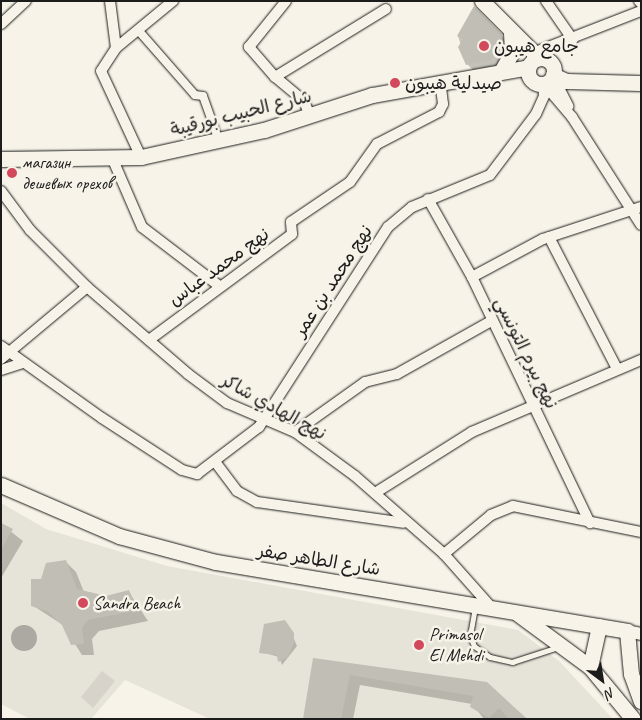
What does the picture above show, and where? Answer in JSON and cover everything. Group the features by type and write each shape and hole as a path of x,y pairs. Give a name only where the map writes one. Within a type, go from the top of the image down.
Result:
{"main road":[{"path":"482,1 545,75"},
{"path":"502,70 512,52 511,33"},
{"name":"شارع الحبيب بورقيبة","path":"486,75 502,70 641,83"},
{"name":"شارع الحبيب بورقيبة","path":"1,159 113,160 140,157 219,141 310,116 372,95 440,81 486,75 545,75"},
{"name":"شارع الطاهر صفر","path":"1,484 74,518 160,548 634,632"},
{"path":"515,612 563,645 590,667 633,719"},
{"path":"590,667 599,626"},
{"path":"634,632 631,674 641,701"}],"street":[{"path":"1,24 26,1"},
{"path":"110,1 116,48"},
{"path":"140,157 101,71 116,48 174,1"},
{"path":"286,1 249,46 275,76 304,100 310,116"},
{"path":"546,1 573,40"},
{"path":"275,76 386,9"},
{"path":"536,114 545,75 573,40 641,11"},
{"path":"138,30 195,95 203,96 219,141"},
{"path":"545,75 572,117 637,209 641,225"},
{"name":"نهج محمد بن عمر","path":"22,364 182,470 198,474 216,463 265,418 373,246 401,215 428,199 490,175 536,114 544,96 545,75"},
{"name":"نهج محمد عباس","path":"149,340 218,285 292,234 291,222 350,182 377,144 439,112 443,104 440,81"},
{"path":"113,160 142,227 218,285"},
{"name":"نهج الهادي شاكر","path":"1,191 30,230 87,287 149,340 227,403 295,432 375,493 404,523 444,554 491,607"},
{"name":"نهج بيرم التونسي","path":"428,199 472,277 491,321 590,524"},
{"path":"472,277 549,237 637,209"},
{"path":"549,237 617,369"},
{"path":"22,364 3,353 87,287"},
{"path":"295,432 365,382 397,374 491,321"},
{"path":"375,493 472,432 533,404 641,360"},
{"path":"1,370 22,364"},
{"path":"216,463 237,491 257,502 404,523"},
{"path":"444,554 491,515 513,506 590,524 641,532"}],"lane":[{"path":"475,604 470,636 474,646 490,657 522,661 563,645"}],"shaded area":[{"path":"1,503 46,529 167,566 518,630 559,661 613,719 210,719 125,680 91,719 30,719 1,704"},
{"path":"24,625 33,629 37,638 33,647 24,651 15,647 11,638 15,629"},
{"path":"102,671 115,681 93,708 81,697"}],"building":[{"path":"474,6 502,34 502,42 491,60 466,65 458,47 463,39 457,36"},
{"path":"1,523 13,529 1,549"},
{"name":"Sandra Beach","path":"66,560 77,589 106,596 129,590 138,610 88,620 82,628 84,644 71,645 62,625 47,611 31,606 31,579 41,579 46,563"},
{"path":"285,620 294,633 294,642 288,657 278,662 277,655 259,653 264,624"},
{"path":"313,658 487,682 527,719 509,719 499,708 489,718 470,707 473,696 350,675 341,719 303,719"}],"place":[{"name":"جامع هيبون","path":"484,46"},
{"name":"صيدلية هيبون","path":"395,83"},
{"name":"магазин дешевых орехов","path":"12,173"},
{"name":"Sandra Beach","path":"83,603"},
{"name":"Primasol El Mehdi","path":"419,645"}]}
